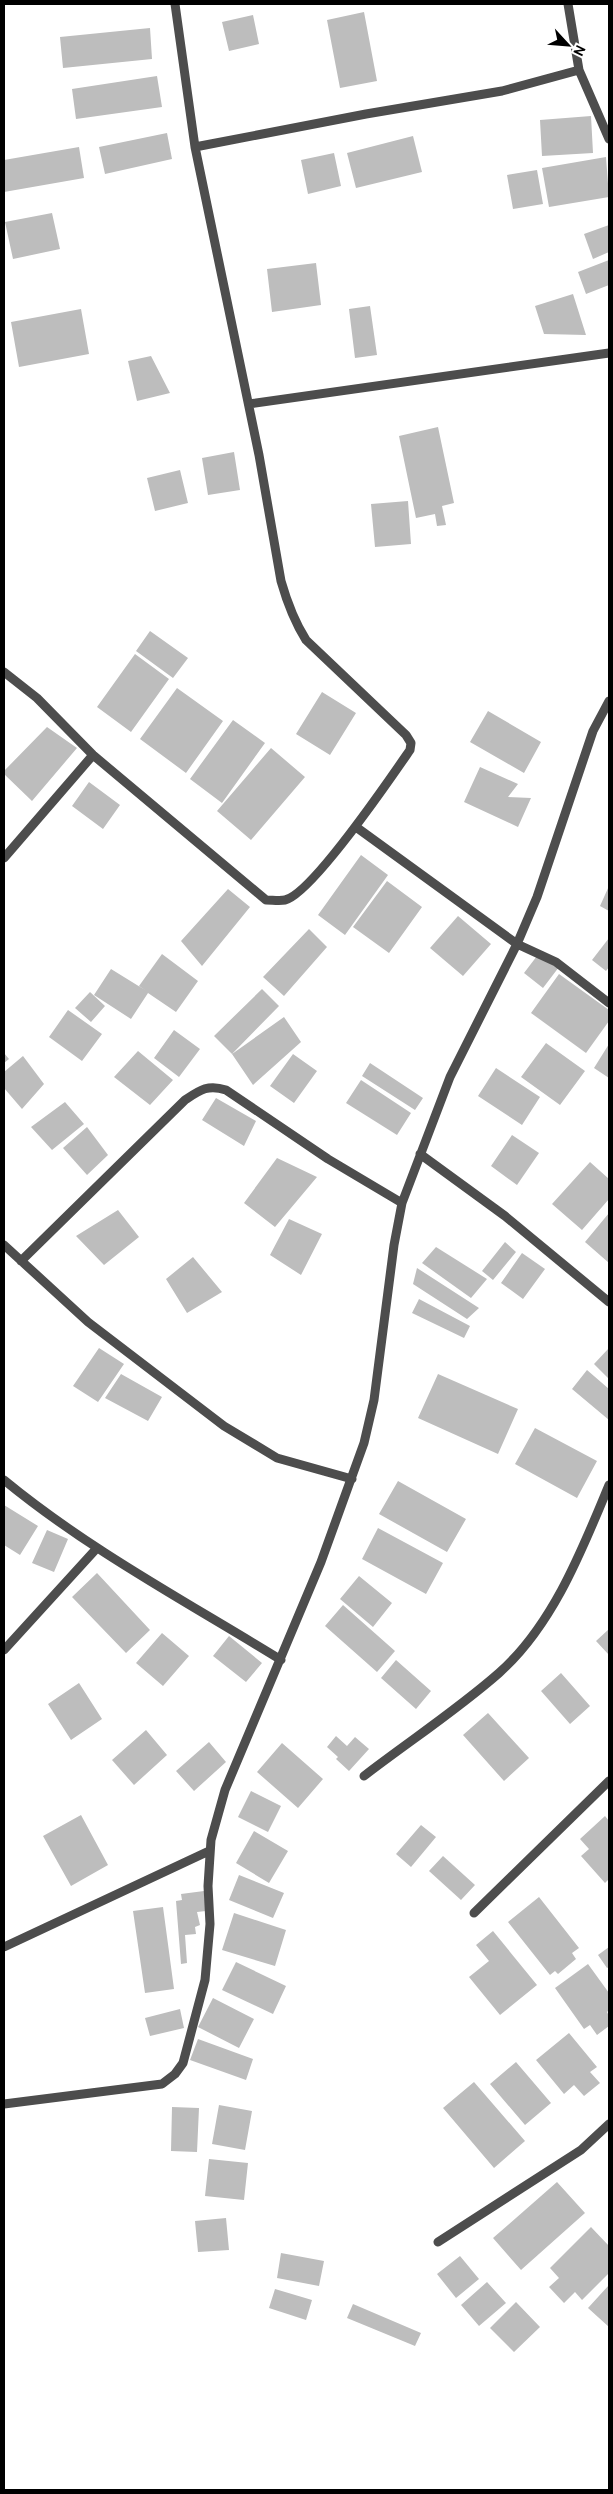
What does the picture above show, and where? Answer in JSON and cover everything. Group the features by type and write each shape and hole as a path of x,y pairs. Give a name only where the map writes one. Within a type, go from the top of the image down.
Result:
{"street":[{"path":"4,672 37,698 93,755 266,900 286,900 303,887 356,827 410,750 411,743 406,735 306,640 296,624 281,581 249,404 194,147 175,4"},
{"path":"568,4 579,70 609,139"},
{"path":"194,147 366,114 502,91 579,70"},
{"path":"249,404 609,353"},
{"path":"4,2104 162,2084 175,2074 188,2048 205,1980 210,1924 209,1851 225,1790 336,1525 364,1443 374,1400 394,1245 402,1203 450,1077 517,944 537,896 593,731 609,701"},
{"path":"4,858 93,755"},
{"path":"356,827 517,944 556,962 609,1003"},
{"path":"20,1261 185,1100 204,1087 213,1086 226,1090 328,1159 402,1203"},
{"path":"420,1154 505,1216 609,1302"},
{"path":"4,1246 88,1322 224,1426 277,1458 352,1479"},
{"path":"4,1480 44,1514 281,1660"},
{"path":"364,1776 500,1672 532,1636 561,1590 609,1485"},
{"path":"4,1650 97,1548"},
{"path":"474,1913 609,1780"},
{"path":"4,1947 209,1851"},
{"path":"438,2242 581,2150 609,2124"}],"building":[{"path":"364,12 377,81 340,88 327,20"},
{"path":"253,15 259,44 229,51 222,22"},
{"path":"150,28 152,59 63,68 60,37"},
{"path":"157,76 162,107 76,119 72,89"},
{"path":"591,116 593,153 542,156 540,120"},
{"path":"167,133 172,159 105,174 99,147"},
{"path":"413,136 422,172 356,188 347,153"},
{"path":"79,147 84,178 4,192 4,160"},
{"path":"334,153 341,186 308,194 301,160"},
{"path":"606,157 609,197 549,207 542,168"},
{"path":"537,170 543,204 513,209 507,175"},
{"path":"52,213 60,249 13,259 5,222"},
{"path":"609,225 609,252 593,259 584,234"},
{"path":"609,260 609,285 586,294 578,272"},
{"path":"316,263 321,305 272,312 267,269"},
{"path":"573,294 586,335 544,334 535,306"},
{"path":"370,306 377,355 355,358 349,309"},
{"path":"81,309 89,354 19,367 11,322"},
{"path":"151,356 170,393 137,401 128,361"},
{"path":"438,427 454,503 442,506 446,525 437,526 435,514 416,518 399,436"},
{"path":"234,452 240,490 208,495 202,458"},
{"path":"180,470 188,503 155,511 147,478"},
{"path":"408,501 411,544 375,547 371,504"},
{"path":"150,631 188,658 173,678 136,651"},
{"path":"135,654 169,679 131,732 97,707"},
{"path":"177,688 223,721 186,773 140,739"},
{"path":"322,692 356,713 330,755 296,734"},
{"path":"488,711 541,742 524,773 470,742"},
{"path":"233,720 265,743 222,803 190,779"},
{"path":"47,727 77,748 32,801 4,774 4,771"},
{"path":"271,748 305,777 251,840 217,811"},
{"path":"480,767 518,784 508,797 531,798 518,827 464,802"},
{"path":"89,782 120,805 103,829 72,806"},
{"path":"361,855 388,875 345,935 318,915"},
{"path":"387,881 422,907 389,953 353,927"},
{"path":"609,886 609,911 600,906"},
{"path":"228,889 250,907 202,966 181,941"},
{"path":"458,916 491,944 463,976 430,948"},
{"path":"309,929 327,947 284,996 263,977"},
{"path":"609,938 609,967 606,971 592,960"},
{"path":"540,952 559,967 543,988 524,973"},
{"path":"162,954 198,981 176,1012 148,993 131,1019 94,995 111,969 145,990 139,986"},
{"path":"559,974 609,1010 609,1021 586,1053 531,1013"},
{"path":"262,989 279,1006 232,1054 214,1036"},
{"path":"90,992 105,1006 91,1022 75,1008"},
{"path":"68,1010 102,1034 82,1061 49,1037"},
{"path":"284,1017 301,1042 253,1085 232,1054"},
{"path":"174,1030 200,1049 179,1077 154,1058"},
{"path":"546,1043 585,1071 560,1105 521,1077"},
{"path":"609,1044 609,1078 594,1068"},
{"path":"138,1051 173,1080 150,1105 114,1077"},
{"path":"4,1053 9,1059 4,1063"},
{"path":"293,1054 317,1071 294,1103 270,1086"},
{"path":"23,1056 44,1084 22,1109 4,1088 4,1072"},
{"path":"370,1063 423,1098 415,1110 362,1076"},
{"path":"496,1068 540,1097 522,1125 478,1096"},
{"path":"361,1080 411,1113 397,1135 346,1103"},
{"path":"216,1098 256,1121 244,1146 202,1120"},
{"path":"65,1102 84,1124 52,1150 31,1127"},
{"path":"87,1127 108,1155 87,1175 63,1148"},
{"path":"512,1135 539,1153 517,1185 491,1166"},
{"path":"277,1158 317,1177 275,1227 244,1203"},
{"path":"590,1162 609,1179 609,1199 582,1230 552,1204"},
{"path":"118,1210 139,1237 104,1265 76,1236"},
{"path":"609,1213 609,1263 585,1242"},
{"path":"289,1219 322,1234 301,1275 270,1255"},
{"path":"505,1242 516,1252 493,1280 482,1271"},
{"path":"436,1247 487,1279 471,1298 422,1263"},
{"path":"522,1253 545,1269 523,1299 501,1283"},
{"path":"193,1257 222,1292 187,1313 166,1279"},
{"path":"417,1268 479,1308 467,1319 413,1284"},
{"path":"419,1299 470,1326 464,1338 412,1313"},
{"path":"99,1348 124,1364 98,1402 73,1386"},
{"path":"609,1348 609,1379 594,1364"},
{"path":"587,1370 609,1389 609,1420 572,1389"},
{"path":"121,1374 162,1397 148,1421 105,1398"},
{"path":"438,1374 518,1409 498,1454 418,1418"},
{"path":"535,1428 597,1461 577,1498 515,1464"},
{"path":"398,1481 466,1519 447,1552 379,1514"},
{"path":"4,1505 38,1526 20,1555 4,1545"},
{"path":"378,1528 443,1563 426,1594 362,1559"},
{"path":"47,1530 68,1539 54,1572 32,1563"},
{"path":"97,1573 150,1630 126,1653 72,1597"},
{"path":"359,1576 392,1603 373,1627 340,1599"},
{"path":"343,1605 395,1651 377,1672 325,1626"},
{"path":"609,1629 609,1655 596,1641"},
{"path":"162,1633 189,1656 163,1686 136,1663"},
{"path":"229,1636 262,1663 246,1682 213,1656"},
{"path":"396,1660 431,1691 416,1709 381,1678"},
{"path":"561,1673 590,1706 570,1724 541,1691"},
{"path":"79,1683 102,1719 71,1740 48,1704"},
{"path":"488,1713 529,1758 504,1781 463,1735"},
{"path":"146,1730 167,1755 134,1785 112,1760"},
{"path":"336,1736 347,1746 355,1737 369,1749 349,1771 327,1747"},
{"path":"209,1742 226,1762 194,1791 176,1771"},
{"path":"282,1743 323,1779 298,1808 257,1772"},
{"path":"251,1791 281,1806 268,1832 238,1817"},
{"path":"81,1815 108,1865 71,1886 43,1836"},
{"path":"605,1816 609,1821 609,1879 605,1883 581,1856 589,1849 580,1839"},
{"path":"421,1825 436,1837 411,1867 396,1854"},
{"path":"254,1831 288,1851 269,1883 236,1863"},
{"path":"443,1856 475,1885 461,1900 429,1871"},
{"path":"239,1875 284,1893 273,1918 229,1900"},
{"path":"204,1891 206,1911 197,1912 200,1925 195,1927 196,1934 185,1935 187,1963 181,1964 176,1901 182,1900 181,1894"},
{"path":"539,1897 579,1948 572,1953 576,1959 558,1974 555,1971 550,1975 508,1922"},
{"path":"163,1907 174,1989 145,1993 133,1911"},
{"path":"234,1913 286,1930 275,1966 222,1950"},
{"path":"493,1931 537,1985 500,2015 469,1977 489,1961 476,1945"},
{"path":"609,1947 609,1967 607,1968 598,1955"},
{"path":"236,1962 286,1986 273,2014 222,1990"},
{"path":"588,1964 609,1993 609,2010 607,2012 609,2026 597,2035 590,2025 584,2029 555,1988"},
{"path":"213,1998 254,2019 239,2048 198,2027"},
{"path":"180,2009 184,2028 150,2036 145,2018"},
{"path":"569,2033 597,2067 590,2072 600,2083 584,2096 574,2085 564,2094 536,2060"},
{"path":"198,2039 253,2059 246,2080 190,2060"},
{"path":"516,2062 551,2103 525,2125 490,2084"},
{"path":"474,2082 525,2141 494,2168 443,2108"},
{"path":"219,2105 252,2111 245,2150 212,2144"},
{"path":"172,2107 199,2108 197,2152 171,2151"},
{"path":"209,2159 248,2163 244,2200 205,2196"},
{"path":"557,2182 585,2213 521,2270 493,2238"},
{"path":"226,2218 229,2250 198,2252 195,2221"},
{"path":"591,2227 609,2246 609,2273 582,2300 575,2292 564,2303 549,2287 559,2278 550,2268"},
{"path":"281,2253 324,2261 319,2286 277,2278"},
{"path":"460,2256 479,2279 456,2298 437,2274"},
{"path":"487,2282 506,2303 479,2326 461,2305"},
{"path":"609,2285 609,2327 588,2308"},
{"path":"275,2289 312,2300 306,2320 269,2308"},
{"path":"516,2302 540,2327 514,2352 490,2328"},
{"path":"353,2304 421,2333 415,2346 347,2318"}]}
